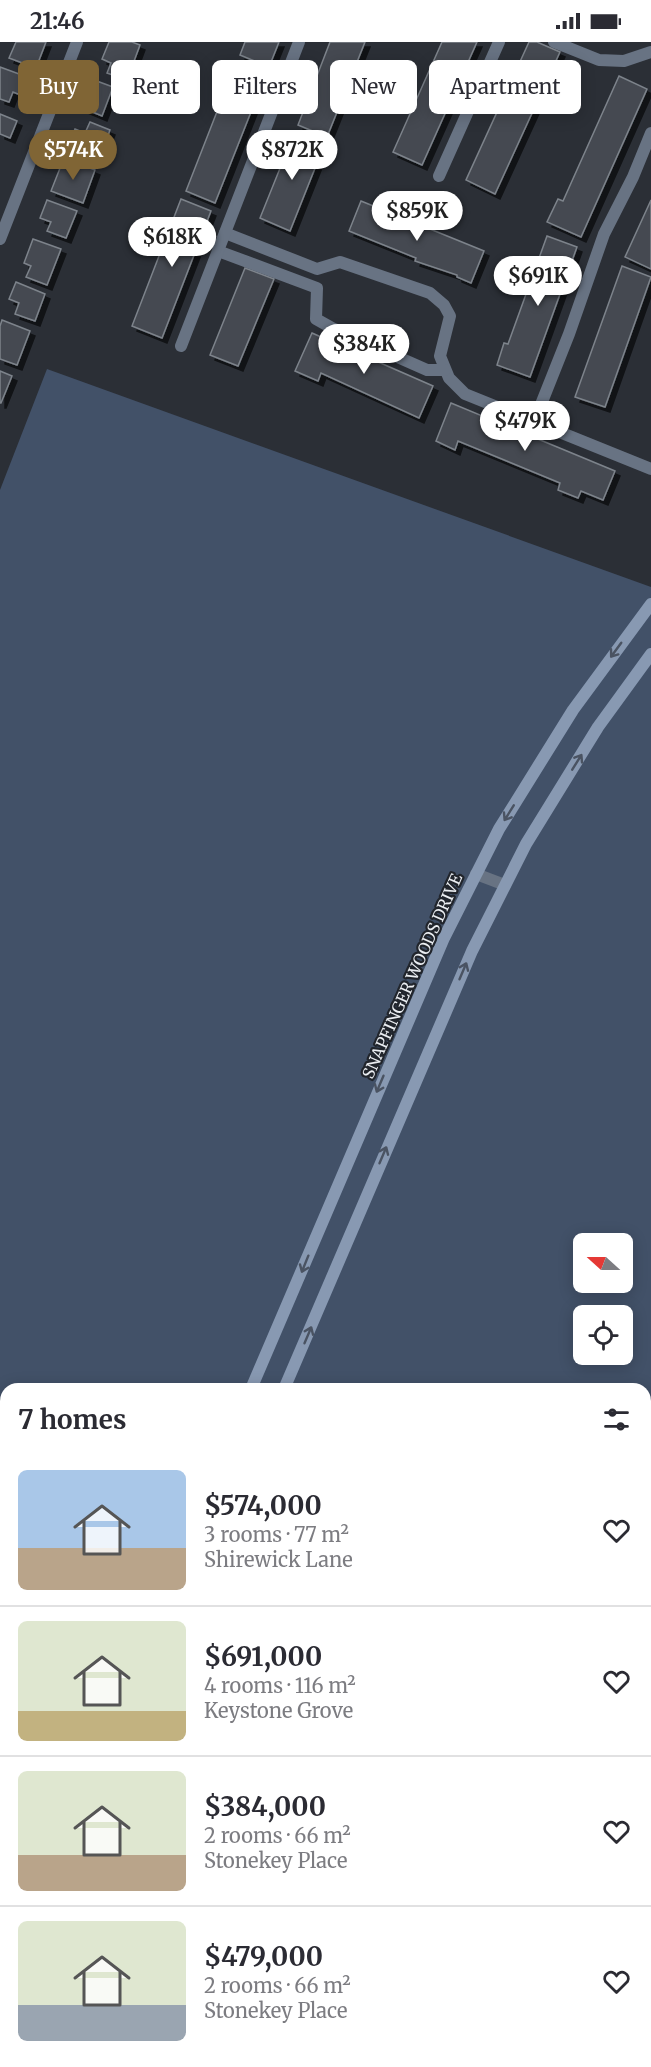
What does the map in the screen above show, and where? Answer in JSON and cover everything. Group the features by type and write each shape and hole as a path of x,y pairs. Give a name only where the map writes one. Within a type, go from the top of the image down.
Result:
{"main road":[{"name":"SNAPFINGER WOODS DRIVE","path":"254,1383 444,938 476,874 499,829 573,710 651,604"},
{"path":"288,1383 472,951 526,844 598,727 651,654"}],"street":[{"path":"0,239 77,42"},
{"path":"181,346 299,42"},
{"path":"439,176 499,42"},
{"path":"554,42 599,60 624,61 651,52"},
{"path":"534,422 569,334 604,234 633,177 651,133"},
{"path":"225,232 317,269 340,262 430,293 444,304 450,316 440,356 448,378 465,394 651,469"},
{"path":"218,251 317,288 316,319 332,328 427,370 446,370"},
{"path":"476,874 505,885"}],"shaded area":[{"path":"47,369 651,587 651,1383 0,1383 0,490"}],"building":[{"path":"16,42 46,42 39,60 18,61 9,58"},
{"path":"109,42 132,42 140,45 134,60 111,60 111,63 102,59"},
{"path":"245,42 279,42 272,60 252,60 240,55"},
{"path":"330,42 365,42 358,60 330,60 330,114 336,114 327,137 298,125 302,114 318,114 318,73"},
{"path":"442,42 477,42 469,60 434,60"},
{"path":"529,42 537,42 560,52 556,60 521,60"},
{"path":"111,63 111,74 107,73"},
{"path":"0,67 18,74 18,94 13,92 9,102 0,99"},
{"path":"429,71 429,114 445,114 422,165 393,152 410,114 417,114 417,98"},
{"path":"619,76 647,89 581,237 547,222 558,199 563,201"},
{"path":"99,82 111,86 102,116 97,114"},
{"path":"0,114 17,121 10,138 0,134"},
{"path":"216,114 250,114 215,203 186,191"},
{"path":"496,114 532,114 495,194 466,180"},
{"path":"90,122 110,130 100,157 69,145 75,129 85,133"},
{"path":"295,131 325,143 290,231 260,218"},
{"path":"64,158 95,170 83,203 51,191"},
{"path":"181,199 211,211 162,338 132,326"},
{"path":"47,200 77,211 66,238 47,231 51,222 40,218"},
{"path":"651,200 651,269 625,257"},
{"path":"361,201 484,251 471,283 457,275 415,261 416,258 349,231"},
{"path":"547,236 577,247 530,377 497,365 504,343 508,344"},
{"path":"33,239 61,249 47,285 26,277 31,266 24,263"},
{"path":"622,266 651,277 605,407 575,397"},
{"path":"245,268 274,279 238,366 210,355"},
{"path":"16,282 45,294 35,321 15,314 19,303 9,299"},
{"path":"2,320 30,331 17,365 0,359"},
{"path":"312,333 433,386 419,418 321,373 318,381 295,371"},
{"path":"0,371 12,376 1,403 0,403"},
{"path":"451,403 615,471 603,500 581,491 578,498 558,490 560,483 458,441 455,450 436,441"}]}
